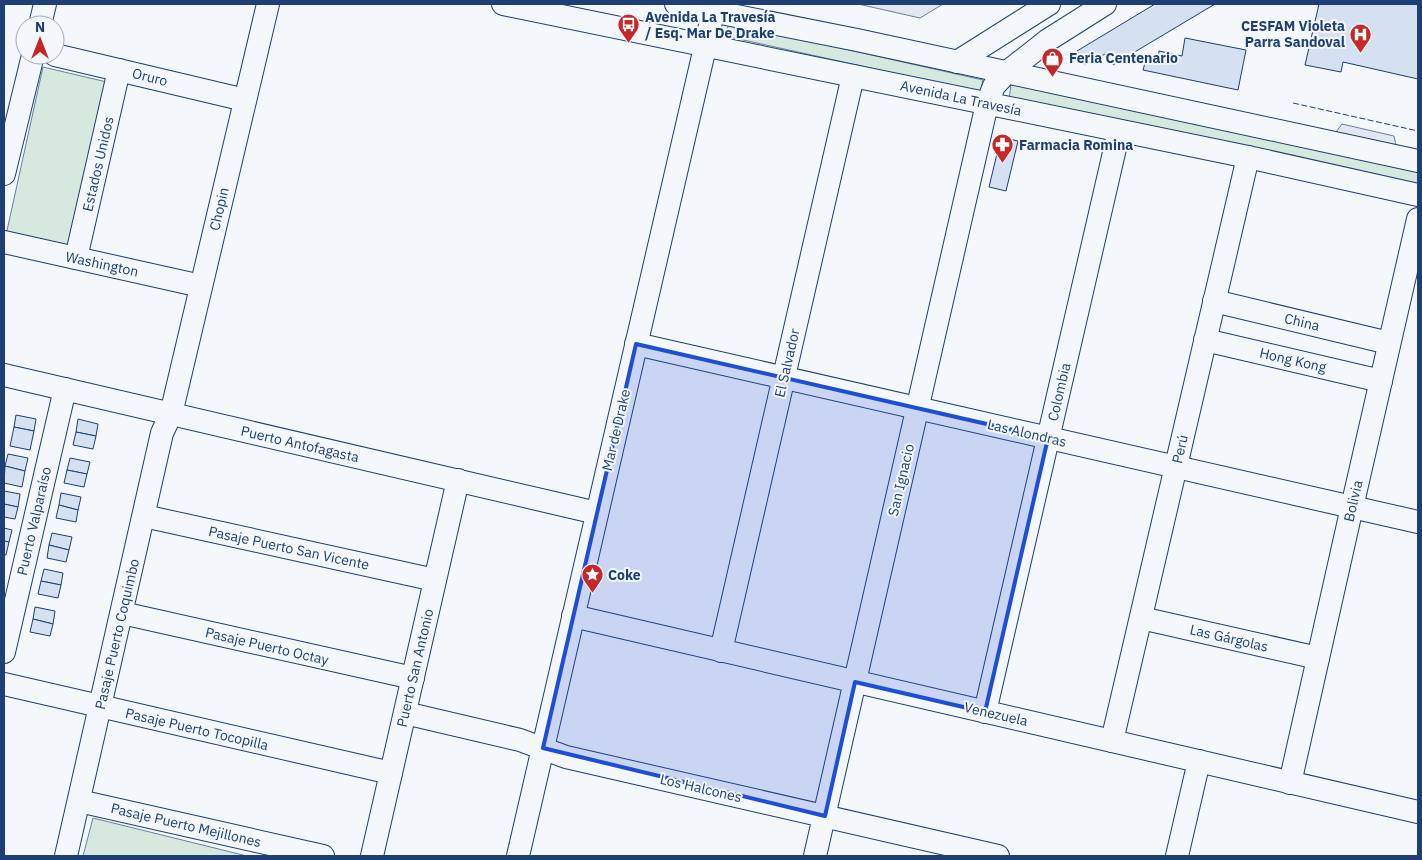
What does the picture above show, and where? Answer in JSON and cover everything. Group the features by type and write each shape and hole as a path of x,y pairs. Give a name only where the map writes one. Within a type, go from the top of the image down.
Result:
{"street":[{"name":"Chopin","path":"171,414 268,4"},
{"name":"Avenida La Travesía","path":"503,4 1119,130 1418,194"},
{"path":"676,4 714,7 1006,73 1418,161"},
{"path":"957,62 1049,4"},
{"name":"San Ignacio","path":"815,856 987,104 994,86 1006,73 1048,40 1105,4"},
{"name":"Mar de Drake","path":"518,856 714,7"},
{"name":"Oruro","path":"65,57 245,100"},
{"path":"4,174 31,65"},
{"name":"Estados Unidos","path":"76,258 119,70"},
{"name":"El Salvador","path":"721,651 853,76"},
{"name":"Colombia","path":"985,712 1119,130"},
{"name":"Perú","path":"1112,741 1248,157"},
{"name":"Bolivia","path":"1290,782 1418,219"},
{"name":"Washington","path":"4,242 201,286"},
{"name":"China","path":"1214,301 1389,343"},
{"name":"Hong Kong","path":"1206,340 1381,381"},
{"name":"Las Alondras","path":"636,344 1418,522"},
{"name":"Puerto Antofagasta","path":"4,375 597,513"},
{"name":"Puerto Valparaíso","path":"4,652 64,389"},
{"name":"Pasaje Puerto Coquimbo","path":"66,856 162,433 171,414"},
{"name":"Puerto San Antonio","path":"372,856 458,480"},
{"name":"Pasaje Puerto San Vicente","path":"144,516 435,580"},
{"name":"Pasaje Puerto Octay","path":"122,613 413,678"},
{"name":"Venezuela","path":"573,616 1198,761 1418,809"},
{"name":"Las Gárgolas","path":"1140,618 1318,658"},
{"name":"Pasaje Puerto Tocopilla","path":"4,684 391,773"},
{"name":"Los Halcones","path":"405,713 520,740 566,757 824,816 954,851 998,856"},
{"path":"1177,856 1198,761"},
{"name":"Pasaje Puerto Mejillones","path":"79,801 263,849 323,856"}],"highlighted area":[{"path":"636,344 1048,438 985,712 855,682 825,816 543,748"}],"shaded area":[{"path":"858,4 943,4 920,18"},
{"path":"729,23 983,80 980,92 725,36"},
{"path":"43,67 111,83 73,248 6,235"},
{"path":"1011,84 1418,170 1418,185 1009,100"},
{"path":"1342,124 1394,136 1396,145 1336,132"},
{"path":"93,818 247,856 83,856"}],"building":[{"path":"1155,4 1215,4 1113,65 1105,54 1085,65 1077,51"},
{"path":"1319,4 1418,4 1418,79 1343,62 1341,72 1305,65"},
{"path":"1185,38 1246,50 1238,90 1143,70 1147,56 1158,59 1159,51 1182,56"},
{"name":"Farmacia Romina","path":"1001,137 1018,141 1006,191 989,187"},
{"path":"16,415 36,419 34,431 14,427"},
{"path":"78,419 98,424 96,436 76,432"},
{"path":"14,427 34,431 30,450 10,446"},
{"path":"76,432 96,436 93,449 73,445"},
{"path":"8,454 28,458 25,471 5,466"},
{"path":"70,458 90,462 87,474 67,470"},
{"path":"5,466 25,471 22,487 4,483"},
{"path":"67,470 87,474 84,487 64,483"},
{"path":"4,491 20,494 18,507 4,504"},
{"path":"61,493 81,497 78,510 59,505"},
{"path":"4,504 18,507 15,519 4,517"},
{"path":"59,505 78,510 76,522 56,518"},
{"path":"4,528 12,530 9,542 4,541"},
{"path":"52,533 72,537 69,550 49,545"},
{"path":"4,541 9,542 6,555 4,555"},
{"path":"49,545 69,550 66,562 47,558"},
{"path":"44,569 63,573 61,585 41,581"},
{"path":"41,581 61,585 58,598 38,594"},
{"path":"35,607 55,611 53,624 33,619"},
{"path":"33,619 53,624 50,636 30,632"}],"fence":[{"path":"1293,103 1418,131"}],"place":[{"name":"Avenida La Travesía / Esq. Mar De Drake","path":"629,44"},
{"name":"CESFAM Violeta Parra Sandoval","path":"1361,53"},
{"name":"Feria Centenario","path":"1053,77"},
{"name":"Farmacia Romina","path":"1003,164"},
{"name":"Coke","path":"592,594"}]}
